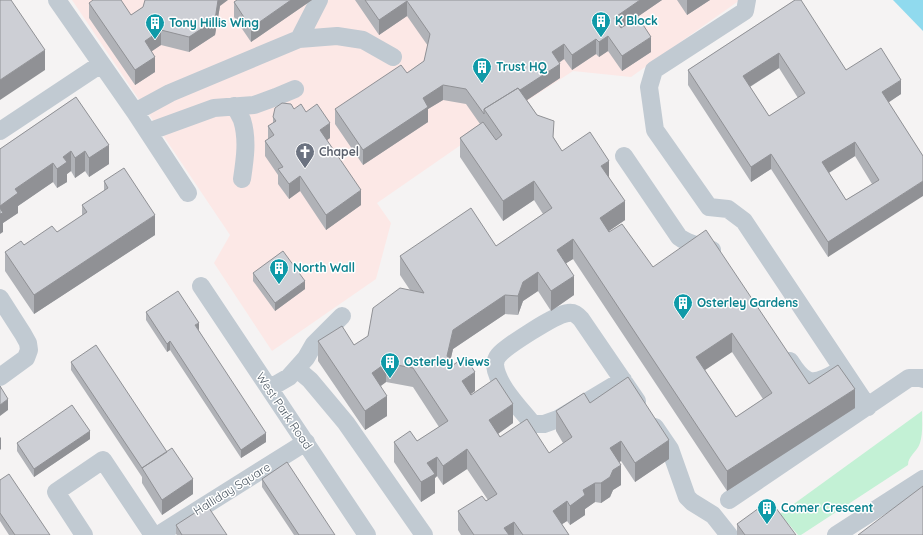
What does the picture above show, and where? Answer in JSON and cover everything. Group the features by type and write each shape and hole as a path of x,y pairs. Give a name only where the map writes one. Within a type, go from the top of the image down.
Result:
{"street":[{"path":"57,0 135,112 188,193"},
{"path":"298,39 319,0"},
{"path":"747,0 744,11 654,70 648,87 656,130 709,207 728,209 744,221 868,407"},
{"path":"135,112 170,93 298,39 337,36 363,40 393,57"},
{"path":"0,130 101,64"},
{"path":"148,132 214,108 254,105 295,88"},
{"path":"234,106 242,118 245,138 245,158 242,179"},
{"path":"624,156 679,237 687,242 713,251 724,263"},
{"name":"West Park Road","path":"201,286 367,535"},
{"path":"0,298 23,334 28,343 29,350 26,358 0,377"},
{"path":"623,380 558,419 544,424 536,424 531,422 506,390 495,364 497,357 513,344 539,327 568,313 575,314 581,319 623,380 670,449 687,497 692,502 713,515 729,535"},
{"path":"270,388 289,377 306,358 314,344 342,316"},
{"path":"782,350 798,374 812,382 822,380 842,368"},
{"path":"296,369 310,380 346,423 424,535"},
{"path":"729,500 909,378 923,379"},
{"name":"Halliday Square","path":"158,535 306,442"},
{"path":"84,535 56,492 103,460 153,535"},
{"path":"836,535 923,479"}],"shaded area":[{"path":"72,0 740,0 631,77 573,71 484,129 377,203 391,223 376,279 272,351 214,263 230,235"}],"green space":[{"path":"922,411 921,439 919,446 909,459 908,465 801,535 798,535 780,514"}],"water":[{"path":"893,0 923,0 923,31"}],"building":[{"path":"0,0 11,0 45,50 0,80"},
{"name":"Tony Hillis Wing","path":"93,0 121,0 131,15 143,7 145,0 218,0 215,20 189,37 161,30 145,41 155,57 135,70 89,3"},
{"path":"237,0 291,0 251,28 234,2"},
{"name":"Trust HQ","path":"365,0 640,0 614,18 621,28 638,17 651,37 622,56 608,36 599,42 596,39 572,55 564,44 552,52 560,64 520,90 518,88 484,109 484,114 466,89 443,85 423,98 428,107 363,150 335,109 401,65 407,73 424,61 430,34 407,1 379,20"},
{"path":"795,0 801,0 846,70 881,48 901,80 882,92 923,156 923,181 828,242 771,154 751,167 688,70","holes":["779,53 805,93 769,116 743,76","855,142 879,180 846,200 822,162"]},
{"path":"518,88 537,115 554,121 553,137 562,151 590,132 609,161 601,166 625,201 600,218 609,232 622,224 653,267 706,230 809,384 838,365 855,389 727,471 573,239 557,250 574,276 551,291 538,272 523,282 518,296 505,295 453,330 447,356 453,365 465,357 475,372 462,381 471,395 496,378 513,404 489,420 500,437 527,419 549,453 572,437 556,411 584,393 590,403 628,377 669,440 635,463 621,441 610,448 621,465 613,470 610,477 601,483 595,483 583,490 585,495 570,506 567,501 553,511 569,535 523,535 514,522 504,528 509,535 474,535 458,511 482,496 486,501 497,494 467,449 443,466 437,457 427,463 435,474 421,482 394,442 410,431 417,441 448,421 413,368 386,363 372,373 387,396 365,411 318,341 342,326 354,345 368,336 373,308 400,288 424,293 400,256 471,208 496,246 552,208 534,181 503,201 460,138 483,122 496,140 502,135 484,109","holes":["732,333 772,393 736,417 696,357"]},
{"path":"76,97 109,145 89,158 85,151 75,158 71,151 63,157 67,162 57,169 53,163 15,189 18,193 0,206 0,149"},
{"name":"Chapel","path":"282,103 291,104 294,109 301,104 306,112 317,104 330,123 320,130 361,190 326,215 300,176 289,184 278,169 283,167 265,141 274,135 268,126 276,121 273,117 275,108"},
{"path":"124,168 155,215 34,295 5,252 21,241 24,245 52,226 57,232 87,212 82,205 108,188 104,181"},
{"name":"North Wall","path":"283,251 305,281 275,303 253,273"},
{"path":"178,291 199,323 195,325 266,433 241,450 170,341 167,344 146,312"},
{"path":"96,345 167,452 142,468 71,362"},
{"path":"0,386 8,399 0,405"},
{"path":"72,405 90,431 34,469 17,443"},
{"path":"172,448 193,479 162,500 142,468"},
{"path":"287,462 335,535 299,535 262,479"},
{"path":"9,474 50,535 15,535 0,513 0,480"},
{"path":"923,486 923,535 858,535"},
{"path":"770,500 796,535 745,535 737,524"},
{"path":"207,505 227,535 182,535 176,525"}],"place":[{"name":"K Block","path":"601,38"},
{"name":"Tony Hillis Wing","path":"155,40"},
{"name":"Trust HQ","path":"482,84"},
{"name":"Chapel","path":"305,169"},
{"name":"North Wall","path":"279,285"},
{"name":"Osterley Gardens","path":"683,320"},
{"name":"Osterley Views","path":"390,379"},
{"name":"Comer Crescent","path":"767,525"}]}
